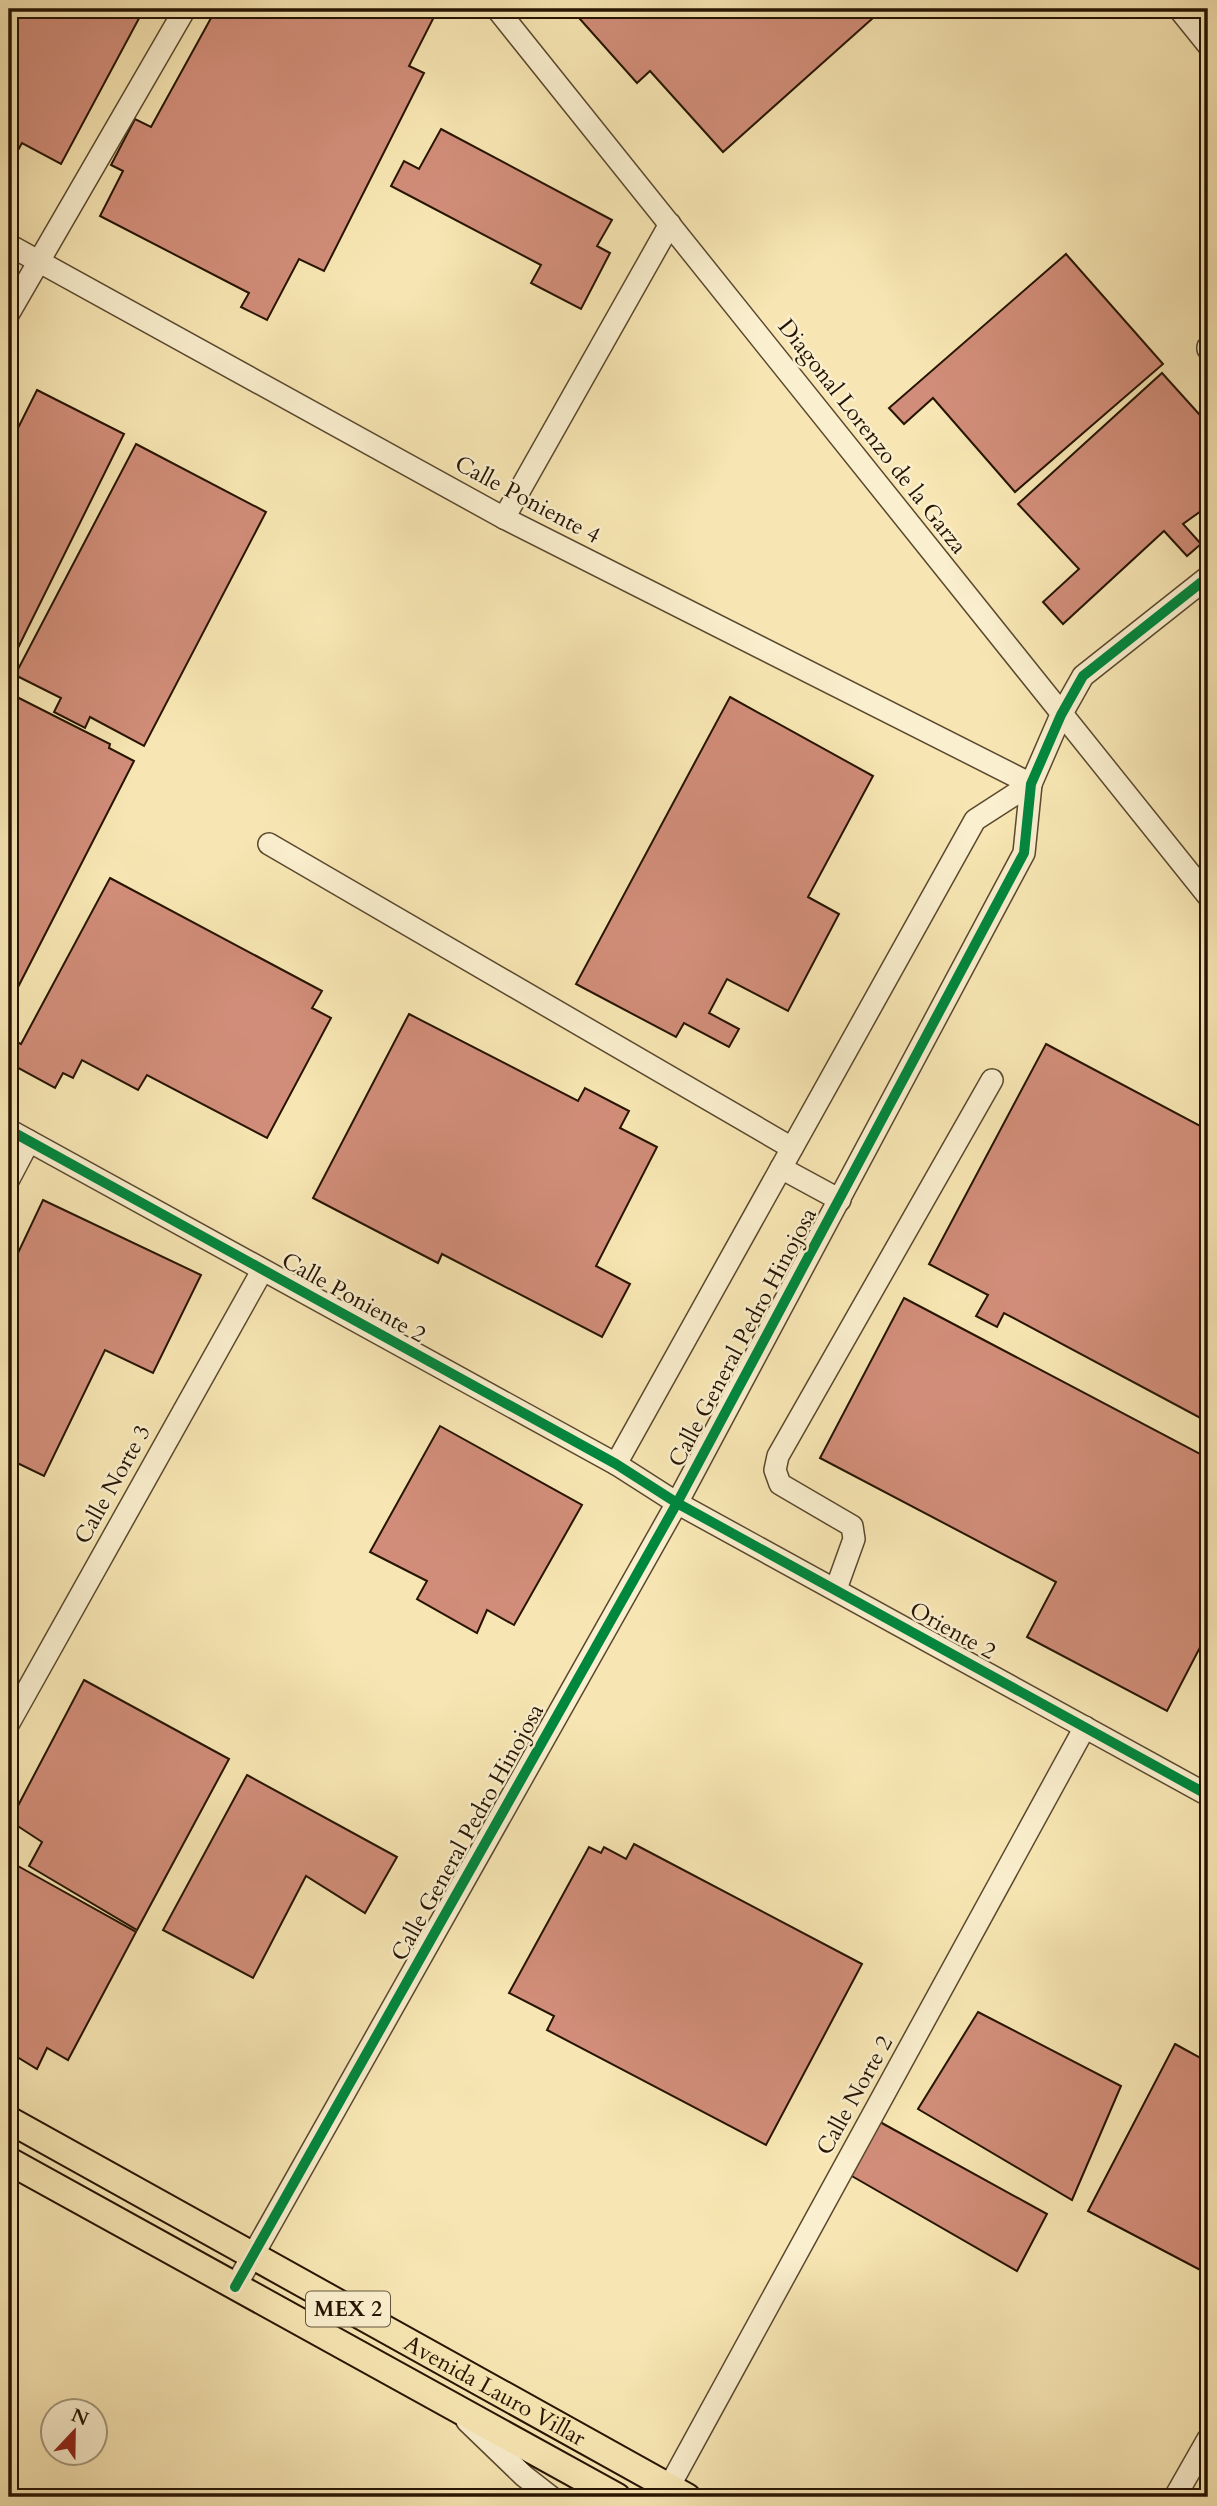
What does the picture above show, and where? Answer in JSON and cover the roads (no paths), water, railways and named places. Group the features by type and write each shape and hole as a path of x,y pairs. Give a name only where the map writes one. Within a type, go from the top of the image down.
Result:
{"main road":[{"name":"Avenida Lauro Villar","path":"9,2120 678,2492"},
{"name":"Avenida Lauro Villar","path":"11,2166 617,2497"}],"street":[{"path":"9,313 185,9"},
{"name":"Diagonal Lorenzo de la Garza","path":"497,9 1208,895"},
{"path":"1179,9 1208,45"},
{"path":"504,518 670,224"},
{"name":"Calle Poniente 4","path":"9,245 504,518 1031,783"},
{"name":"Calle General Pedro Hinojosa","path":"235,2287 677,1503 1024,853 1031,783 1061,715 1083,676 1208,577"},
{"path":"616,1464 975,820 1031,783"},
{"path":"269,844 792,1148"},
{"path":"836,1589 854,1539 852,1526 780,1484 775,1470 778,1456 992,1080"},
{"name":"Calle Poniente 2","path":"9,1130 616,1464 677,1503"},
{"path":"9,1179 29,1142"},
{"path":"781,1168 840,1200"},
{"name":"Calle Norte 3","path":"9,1723 262,1271"},
{"name":"Oriente 2","path":"677,1503 1208,1795"},
{"name":"Calle Norte 2","path":"678,2492 1085,1727"},
{"path":"450,2405 524,2476 551,2497"},
{"path":"1175,2497 1208,2439"}]}
